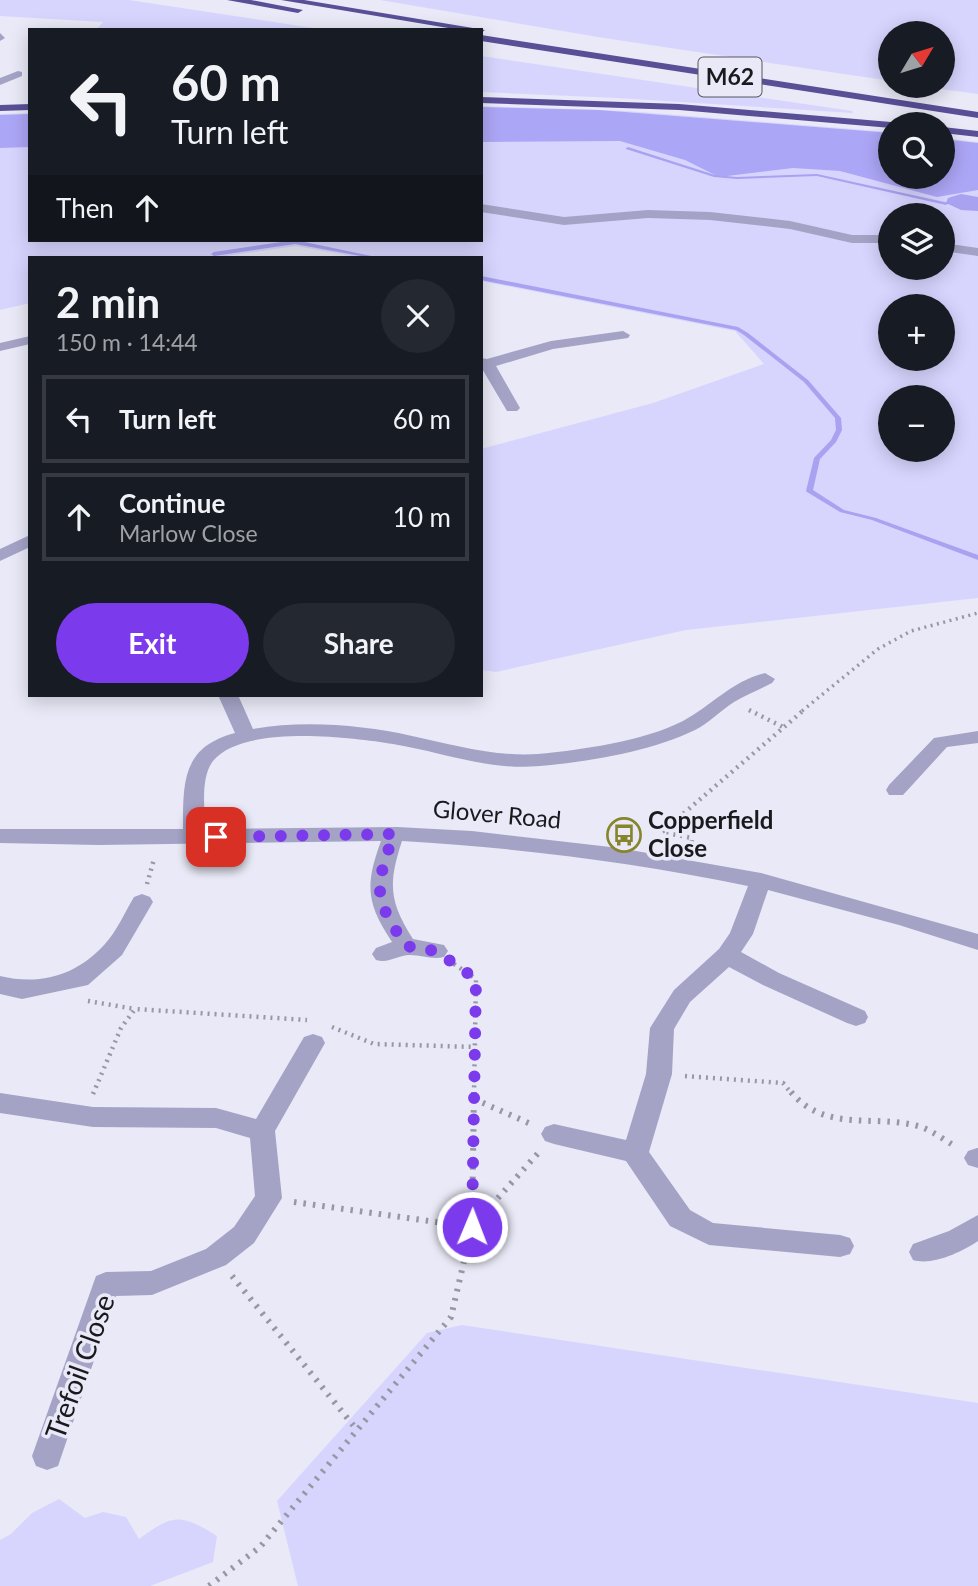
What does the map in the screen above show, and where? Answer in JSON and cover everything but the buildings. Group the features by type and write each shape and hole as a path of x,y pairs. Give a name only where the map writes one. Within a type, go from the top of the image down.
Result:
{"highway":[{"path":"232,0 412,28"},
{"name":"M62","path":"287,0 468,28"},
{"name":"M62","path":"483,30 978,105"},
{"name":"M62","path":"483,38 978,115"},
{"path":"0,98 28,99"},
{"path":"483,100 679,107 878,124"},
{"path":"0,108 28,107"},
{"path":"955,131 978,134"}],"street":[{"path":"0,82 18,74"},
{"path":"483,208 564,221 648,214 710,216 790,225 852,239 878,239"},
{"path":"955,249 978,252"},
{"path":"512,408 484,363 551,345 622,335"},
{"path":"0,347 28,340"},
{"path":"0,555 28,541"},
{"path":"194,837 197,773 204,758 228,741 246,735 360,734 488,759 536,760 570,756 667,734 704,718 727,698 765,680"},
{"path":"229,697 246,735"},
{"path":"896,790 941,742 978,737"},
{"path":"394,834 379,875 379,890 395,950 436,951"},
{"name":"Glover Road","path":"0,836 394,834 520,841 687,864 761,880 901,916 978,942"},
{"path":"635,1153 659,1074 662,1028 682,996 727,955 741,934 761,880"},
{"path":"0,985 22,990 80,979 114,949 142,902"},
{"path":"727,955 771,979 856,1017"},
{"path":"269,1198 262,1131 320,1030"},
{"path":"0,1103 84,1116 216,1118 262,1131"},
{"path":"554,1134 635,1153 680,1218 709,1234 840,1246"},
{"name":"Trefoil Close","path":"47,1456 106,1284 152,1283 216,1257 244,1235 269,1198"},
{"path":"923,1252 959,1239 978,1226"}],"path":[{"path":"691,850 692,838 663,832 783,727 878,649 911,631 978,613"},
{"path":"727,698 783,727"},
{"path":"142,902 159,837"},
{"path":"209,1586 260,1547 451,1317 472,1227 476,979 436,951"},
{"path":"84,1116 121,1027 135,1009 320,1030 374,1044 475,1047"},
{"path":"659,1074 783,1083 799,1102 823,1116 921,1127 978,1158"},
{"path":"472,1227 554,1134 474,1099"},
{"path":"269,1198 472,1227"},
{"path":"216,1257 357,1430"}],"shaded area":[{"path":"0,0 129,0 313,28 98,28 103,22 0,16"},
{"path":"380,0 978,0 978,94 956,91 956,21 878,21 878,79 604,38"},
{"path":"483,56 853,113 483,92"},
{"path":"483,106 627,111 878,131 878,189 955,189 955,139 978,142 978,598 686,630 496,672 483,670 483,448 653,403 764,364 735,331 483,281 483,256 351,256 296,246 225,256 28,256 28,303 0,310 0,114 28,113 28,242 483,242"},
{"path":"483,107 599,110 878,132 878,181 840,171 793,168 719,177 685,160 620,141 483,142"},
{"path":"28,114 28,147 0,148 0,115"},
{"path":"955,140 978,143 978,190 937,197 907,189 955,189"},
{"path":"961,194 978,197 978,211 961,210 955,207 955,203 946,203 948,198"},
{"path":"462,1325 978,1403 978,1586 298,1586 277,1501 427,1333"},
{"path":"59,1499 85,1518 103,1512 126,1517 139,1539 161,1524 186,1520 217,1536 213,1562 150,1586 0,1586 0,1540 11,1534 32,1513"}],"waterway":[{"path":"628,148 714,176 737,178 817,175 946,203"},
{"path":"214,254 295,242"},
{"path":"295,242 368,256"},
{"path":"483,278 738,329 806,381 838,418 839,430 834,441 817,458 809,491 842,511 874,519 978,558"}],"place":[{"name":"Copperfield Close","path":"624,835"}],"route":[{"path":"216,837 394,834 379,875 381,903 385,913 406,946 436,951 476,979 472,1227"}]}
